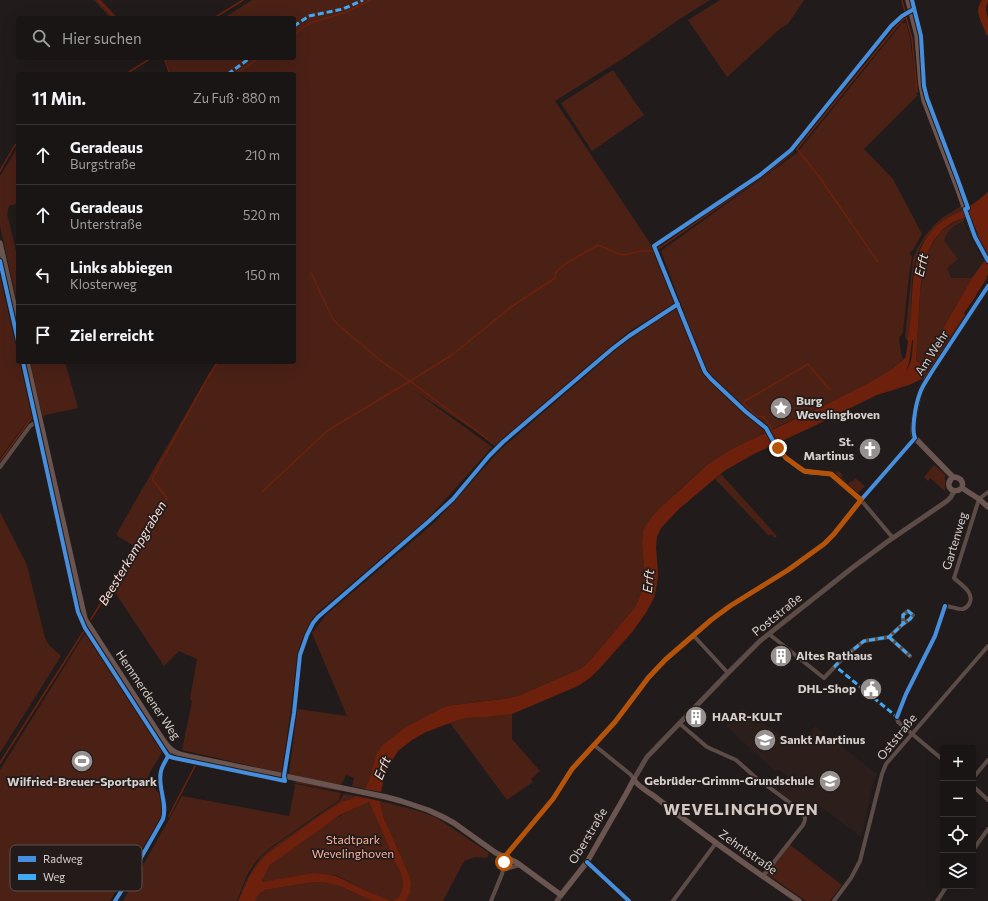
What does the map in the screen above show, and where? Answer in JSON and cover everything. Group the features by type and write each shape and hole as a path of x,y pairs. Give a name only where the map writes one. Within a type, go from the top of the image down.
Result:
{"main road":[{"path":"908,0 918,37 923,97 974,235 988,262"},
{"path":"0,242 16,314"},
{"name":"Am Wehr","path":"915,438 913,428 922,387 988,286"},
{"name":"Hemmerdener Weg","path":"27,364 85,620 171,750 188,756 386,797 421,807 443,817 496,853 514,861 561,895"},
{"path":"915,438 948,470 953,477 962,480 962,488"},
{"path":"953,477 950,480 950,489 954,491 962,488"},
{"path":"962,488 988,507"},
{"name":"Zehntstraße","path":"634,779 636,783 688,823 799,901"},
{"name":"Oberstraße","path":"561,895 587,862 634,779"}],"street":[{"path":"0,467 29,428 40,419"},
{"path":"491,901 499,883 507,854 553,799 572,769 615,722 649,677 665,660 714,618 788,570 824,544 915,438"},
{"path":"778,448 786,458 804,471 831,474 861,500 893,538"},
{"name":"Poststraße","path":"634,779 646,757 748,653 769,634 893,538 945,503 954,491"},
{"path":"978,499 988,492"},
{"name":"Gartenweg","path":"945,606 963,609 970,601 971,596 969,593 954,578 978,499"},
{"path":"769,634 824,678 844,657 864,641 889,637 903,624"},
{"path":"693,635 728,673"},
{"path":"889,637 910,656"},
{"name":"Oststraße","path":"834,901 852,878 860,861 885,766 892,756 988,646"},
{"path":"897,717 898,722 940,757"},
{"path":"679,723 707,747 738,762 754,776 801,811 804,815 805,819 803,825 763,876"},
{"name":"Zehntstraße","path":"594,745 630,774 634,779"},
{"path":"142,856 164,816 165,809 161,771 171,750"},
{"path":"976,774 988,760"},
{"path":"976,789 988,800"},
{"path":"976,846 988,828"},
{"path":"673,901 716,843"},
{"path":"503,870 520,865"},
{"path":"937,901 945,889"},
{"name":"Oberstraße","path":"557,901 561,895"}],"shaded area":[{"path":"964,221 984,262 972,278 951,278 947,269 944,241 945,235 949,230"},
{"name":"Gebrüder-Grimm-Grundschule","path":"742,709 792,742 794,739 806,738 815,726 877,774 873,784 861,837 820,806 812,816 778,792 789,777 778,769 776,772 726,726"}],"green space":[{"path":"94,0 101,0 116,16 109,16"},
{"path":"252,0 710,0 678,20 627,56 555,101 652,246 675,304 631,330 497,445 416,392 492,447 428,519 317,613 300,645 282,773 182,750 192,701 190,699 197,659 179,651 164,666 110,585 134,546 116,535 215,364 296,364 296,72 170,72 166,60 296,60 296,16 227,16"},
{"path":"720,0 804,0 788,24 781,28 727,77 688,20"},
{"path":"902,23 906,23 910,38 917,96 864,149 893,179 922,234 913,250 909,253 912,257 903,332 899,338 903,359 892,369 870,382 815,410 770,430 725,391 709,373 703,363 661,251 797,153"},
{"path":"613,70 644,115 592,151 561,103"},
{"path":"16,150 16,204 9,206 7,214 16,251 16,298 0,226 0,176"},
{"path":"961,206 962,210 944,221 929,235 917,254 913,271 911,315 907,340 905,337 913,259 917,249 925,236 936,223"},
{"path":"964,217 964,221 951,229 945,237 944,241 958,259 947,268 951,278 972,278 930,351 922,363 918,362 916,360 920,293 925,260 939,233"},
{"path":"0,275 16,345 16,364 20,364 32,415 0,458"},
{"path":"677,306 704,373 749,416 761,425 766,432 730,450 707,465 653,515 647,523 643,532 642,542 644,582 641,594 635,607 582,668 518,696 446,706 372,769 365,789 352,786 354,778 346,775 341,785 289,775 297,709 347,716 312,633 327,614 435,522 501,449 626,341"},
{"path":"30,364 66,364 78,408 45,415 43,418"},
{"path":"934,465 945,474 945,491 930,478 928,481 924,477"},
{"path":"838,471 843,475 841,477 848,484 855,478 865,486 858,493 835,474"},
{"path":"721,474 777,536 775,538 771,534 769,536 715,479"},
{"path":"0,512 27,565 45,638 49,645 61,656 0,753"},
{"name":"Wilfried-Breuer-Sportpark","path":"86,632 163,751 147,779 160,795 163,815 142,849 142,845 10,845 10,891 116,891 110,901 0,901 0,770"},
{"path":"512,714 512,739 540,771 531,779 533,782 507,800 450,723 465,718"},
{"path":"296,781 340,790 340,791 295,783"},
{"path":"294,785 341,793 339,800 274,845 257,860 247,875 237,901 123,901 129,891 142,891 142,867 182,796 289,816"},
{"path":"343,794 356,796 352,799 343,801 325,812 268,853 249,877 238,901 245,883 262,856 339,801"},
{"name":"Stadtpark Wevelinghoven","path":"380,801 422,812 437,818 489,853 487,858 475,857 464,861 443,901 406,901 410,893 410,877 383,816"},
{"name":"Stadtpark Wevelinghoven","path":"369,802 388,845 392,858 400,871 403,881 402,890 399,897 392,901 367,891 336,875 263,882 262,880 270,865 330,822"},
{"path":"789,844 842,885 830,901 806,901 770,876 765,875"},
{"path":"322,882 340,886 372,901 255,901 259,894 265,890"}],"water":[{"path":"982,0 988,0 986,9 988,19 988,36 978,13 979,4"},
{"name":"Erft","path":"988,192 988,254 970,216 955,222 943,230 934,240 928,252 921,280 916,360 918,362 921,363 930,351 972,278 988,256 988,275 964,313 965,315 922,379 909,385 877,395 754,454 724,471 679,509 661,528 657,537 656,547 658,575 654,598 633,631 590,678 578,686 512,714 465,718 426,732 412,740 398,751 386,770 381,792 365,789 377,753 382,746 406,727 446,706 518,696 582,668 635,607 641,594 644,582 643,532 653,515 707,465 730,450 870,382 892,369 905,358 911,315 913,278 918,255 923,244 930,233 942,221 965,209","holes":["913,340 911,360 906,370 909,363"]},
{"path":"356,796 380,801 383,816 410,877 410,893 406,901 392,901 372,901 340,886 322,882 265,890 259,894 255,901 238,901 249,877 268,853 325,812 343,801 352,799","holes":["369,802 403,881 402,890 399,897 392,901 336,876 314,873 263,882 262,880 270,865 340,815"]}],"waterway":[{"path":"98,0 113,16"},
{"path":"217,16 243,0"},
{"path":"296,33 310,23 347,12 370,0"},
{"path":"902,0 905,12"},
{"path":"878,262 820,178 797,149 897,26 906,17 906,15"},
{"path":"906,17 912,39 917,92"},
{"path":"129,72 148,60"},
{"name":"Beesterkampgraben","path":"165,60 169,72"},
{"path":"239,72 256,60"},
{"path":"0,171 16,144"},
{"path":"657,249 770,171 793,152"},
{"path":"262,492 327,431 452,355 511,307 555,278 556,272 565,264 598,245 624,255 654,250"},
{"path":"311,273 332,317 337,324 381,361 495,445"},
{"name":"Beesterkampgraben","path":"91,619 167,498 152,479 209,375 217,364"},
{"path":"772,430 764,417 756,416 743,403 808,364 830,390"},
{"path":"0,461 32,417"},
{"name":"Beesterkampgraben","path":"0,763 84,631"},
{"path":"169,816 195,766"}],"marked path":[{"path":"296,25 309,16 343,9 363,0"},
{"path":"231,72 247,60"},
{"path":"898,715 897,717 835,666 864,641 889,637 913,615 908,611 903,615 903,624"},
{"path":"889,637 910,656"}],"cycle path":[{"path":"912,0 921,36 924,86 927,98 968,208 965,209 975,237 988,261"},
{"path":"914,9 902,16 891,26 791,150 760,175 654,246 705,372 746,412 766,428 777,448 786,458 806,472 831,474 861,500 915,438 914,416 918,397 922,388 988,286"},
{"path":"0,261 16,332"},
{"path":"23,364 78,612 85,628 168,756 285,781 284,776 294,713 300,655 313,623 453,499 489,456 503,442 612,349 678,304"},
{"path":"897,717 906,694 935,636 945,606"},
{"path":"142,856 163,819 164,807 160,777 168,756"},
{"path":"587,862 629,901"},
{"path":"115,901 121,891"}],"place":[{"name":"Burg Wevelinghoven","path":"781,408"},
{"name":"St. Martinus","path":"870,449"},
{"name":"Altes Rathaus","path":"781,656"},
{"name":"DHL-Shop","path":"871,689"},
{"name":"HAAR-KULT","path":"696,717"},
{"name":"Sankt Martinus","path":"765,740"},
{"name":"Wilfried-Breuer-Sportpark","path":"82,761"},
{"name":"Gebrüder-Grimm-Grundschule","path":"830,781"}],"district":[{"name":"WEVELINGHOVEN","path":"741,809"}],"route":[{"path":"504,862 507,854 553,799 572,769 615,722 642,685 665,660 703,626 730,606 788,570 824,544 831,538 861,500 831,474 806,472 786,458 778,448"}]}
